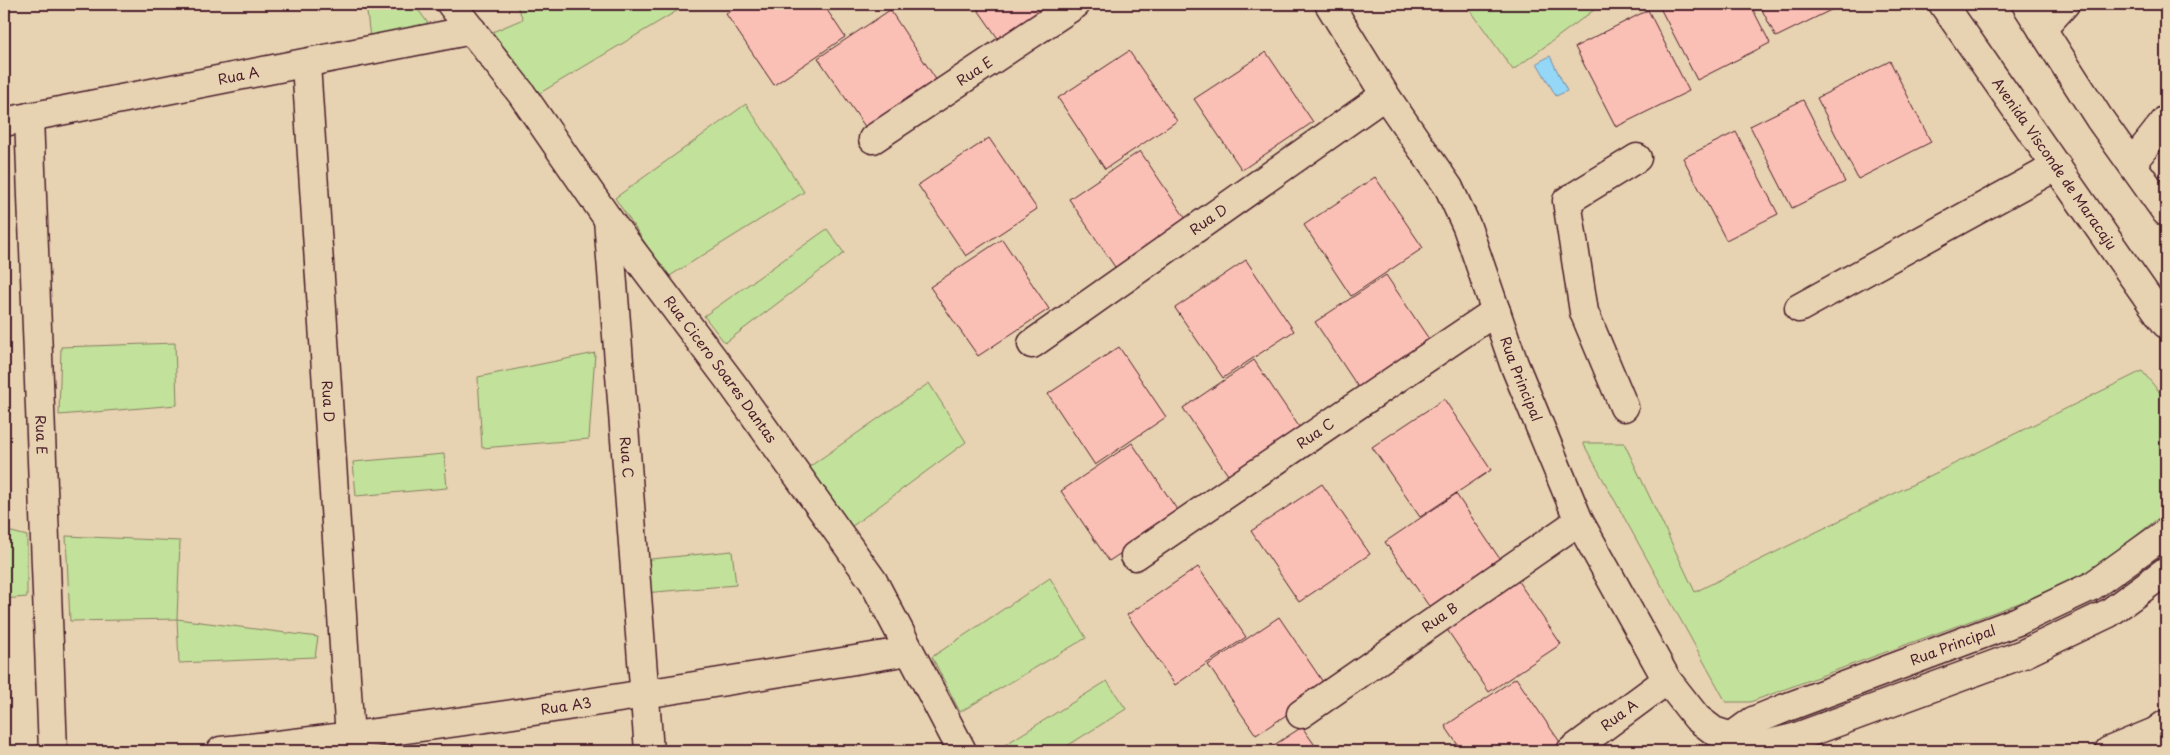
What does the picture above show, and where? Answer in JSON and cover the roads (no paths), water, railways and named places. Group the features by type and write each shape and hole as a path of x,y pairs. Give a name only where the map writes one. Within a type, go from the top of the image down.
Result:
{"street":[{"name":"Rua Cicero Soares Dantas","path":"451,4 521,93 608,219 734,385 873,581 962,751"},
{"name":"Rua E","path":"873,139 1076,4"},
{"name":"Rua Principal","path":"1329,4 1385,95 1449,188 1467,226 1514,364 1579,521 1667,680 1697,718 1714,731 1760,746 1794,738 2023,654 2109,613 2166,571"},
{"name":"Avenida Visconde de Maracaju","path":"1944,4 2166,324"},
{"path":"2026,4 2100,118 2166,212"},
{"path":"2042,29 2066,4"},
{"name":"Rua A","path":"16,120 472,30"},
{"name":"Rua D","path":"306,64 348,745"},
{"name":"Rua D","path":"1032,344 1385,95"},
{"name":"Rua E","path":"16,120 53,751"},
{"path":"2132,163 2166,120"},
{"path":"1624,407 1584,312 1567,201 1637,158"},
{"path":"1799,308 2057,166"},
{"name":"Rua C","path":"608,219 646,694"},
{"name":"Rua C","path":"1135,556 1496,311"},
{"name":"Rua B","path":"1301,714 1579,521"},
{"name":"Rua Principal","path":"1731,738 1753,721 2018,621 2092,586 2166,533"},
{"name":"Rua A3","path":"221,751 348,745 909,651"},
{"name":"Rua A","path":"1571,751 1667,680"},
{"path":"646,694 649,751"},
{"path":"2109,751 2162,735"}],"water":[{"path":"1550,56 1567,91 1556,96 1537,63"}]}
